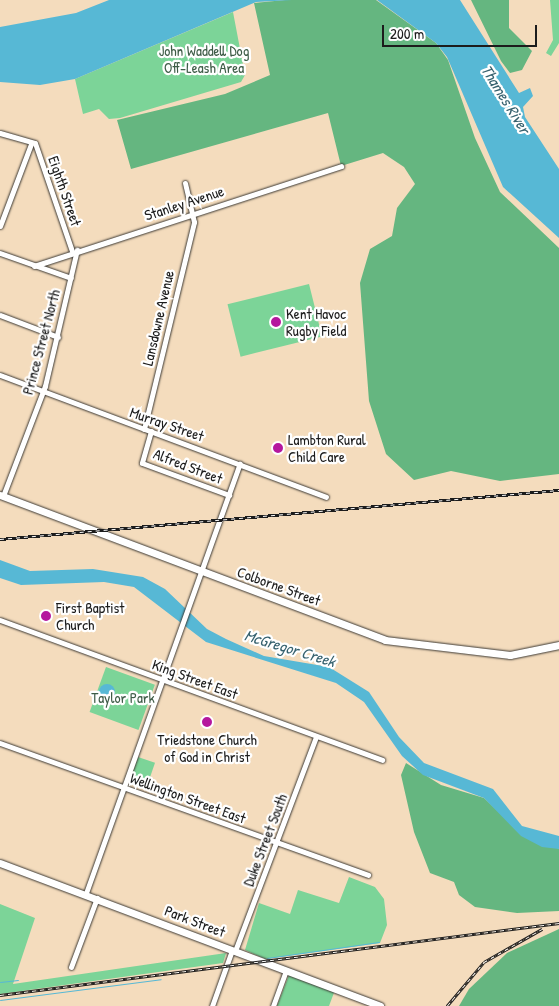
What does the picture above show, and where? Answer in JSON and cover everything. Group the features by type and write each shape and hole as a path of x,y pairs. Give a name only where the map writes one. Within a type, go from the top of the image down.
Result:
{"street":[{"path":"0,133 31,144 0,226"},
{"name":"Eighth Street","path":"31,144 39,154 74,251"},
{"name":"Stanley Avenue","path":"34,266 74,251 341,166"},
{"path":"185,183 194,214"},
{"name":"Lansdowne Avenue","path":"144,429 194,214"},
{"name":"Prince Street North","path":"2,496 42,392 58,337 71,278 74,251"},
{"path":"0,253 71,278"},
{"path":"0,315 58,337"},
{"name":"Murray Street","path":"0,376 151,430 326,497"},
{"name":"Alfred Street","path":"151,430 142,463 229,495"},
{"path":"86,893 240,464"},
{"name":"Colborne Street","path":"2,496 385,640 510,656 559,645"},
{"name":"King Street East","path":"0,620 162,681 382,760"},
{"name":"Duke Street South","path":"212,1006 277,844 316,737"},
{"name":"Wellington Street East","path":"0,743 277,844 368,875"},
{"name":"Park Street","path":"0,863 86,893 380,1006"},
{"path":"71,967 97,898"},
{"path":"273,1006 286,971"}],"green space":[{"path":"285,0 376,0 436,43 448,60 475,138 500,192 559,248 559,474 500,481 451,471 414,480 386,454 369,401 360,283 370,249 392,236 397,208 415,184 404,167 383,153 341,166 328,113 131,169 117,120 225,94 270,75 254,3"},
{"path":"471,0 509,0 509,28 532,51 522,70 510,73 501,61"},
{"path":"550,0 559,0 559,43 551,56 546,53 553,40"},
{"name":"John Waddell Dog Off-Leash Area","path":"233,12 245,75 241,82 120,118 109,119 99,109 83,114 75,79"},
{"name":"Kent Havoc Rugby Field","path":"309,284 322,336 241,357 227,304"},
{"name":"Taylor Park","path":"106,667 155,685 138,730 90,712"},
{"path":"138,757 155,763 146,789 129,783"},
{"path":"406,763 441,785 484,798 503,816 559,849 559,911 517,913 475,907 459,895 454,882 430,873 414,832 401,775"},
{"path":"349,877 375,887 384,899 387,925 380,943 265,959 245,950 259,903 290,914 298,890 339,903"},
{"path":"0,904 35,918 13,984 226,953 223,963 0,994"},
{"path":"559,929 559,1006 459,1006 469,989 507,953"},
{"path":"289,975 335,990 329,1006 277,1006"}],"water":[{"path":"109,0 292,0 256,2 75,79 40,85 0,82 0,27 76,13"},
{"name":"Thames River","path":"377,0 460,0 519,93 530,88 533,96 523,107 525,117 559,169 559,238 503,187 447,57 436,43"},
{"name":"McGregor Creek","path":"0,560 30,571 93,569 143,577 165,589 207,629 226,639 264,656 329,667 369,692 399,737 424,763 493,789 522,826 559,836 559,849 542,847 521,836 484,798 423,775 402,756 364,702 336,683 206,642 134,587 104,582 21,585 0,578"},
{"path":"107,684 115,692 107,700 99,692"}],"waterway":[{"path":"267,958 379,942"},
{"path":"0,1000 161,979"},
{"path":"0,982 18,980"}],"railway":[{"path":"0,539 559,490"},
{"path":"0,995 559,923"},
{"path":"447,1006 484,962 542,929"}],"place":[{"name":"Kent Havoc Rugby Field","path":"276,322"},
{"name":"Lambton Rural Child Care","path":"278,448"},
{"name":"First Baptist Church","path":"46,616"},
{"name":"Triedstone Church of God in Christ","path":"207,722"}]}
